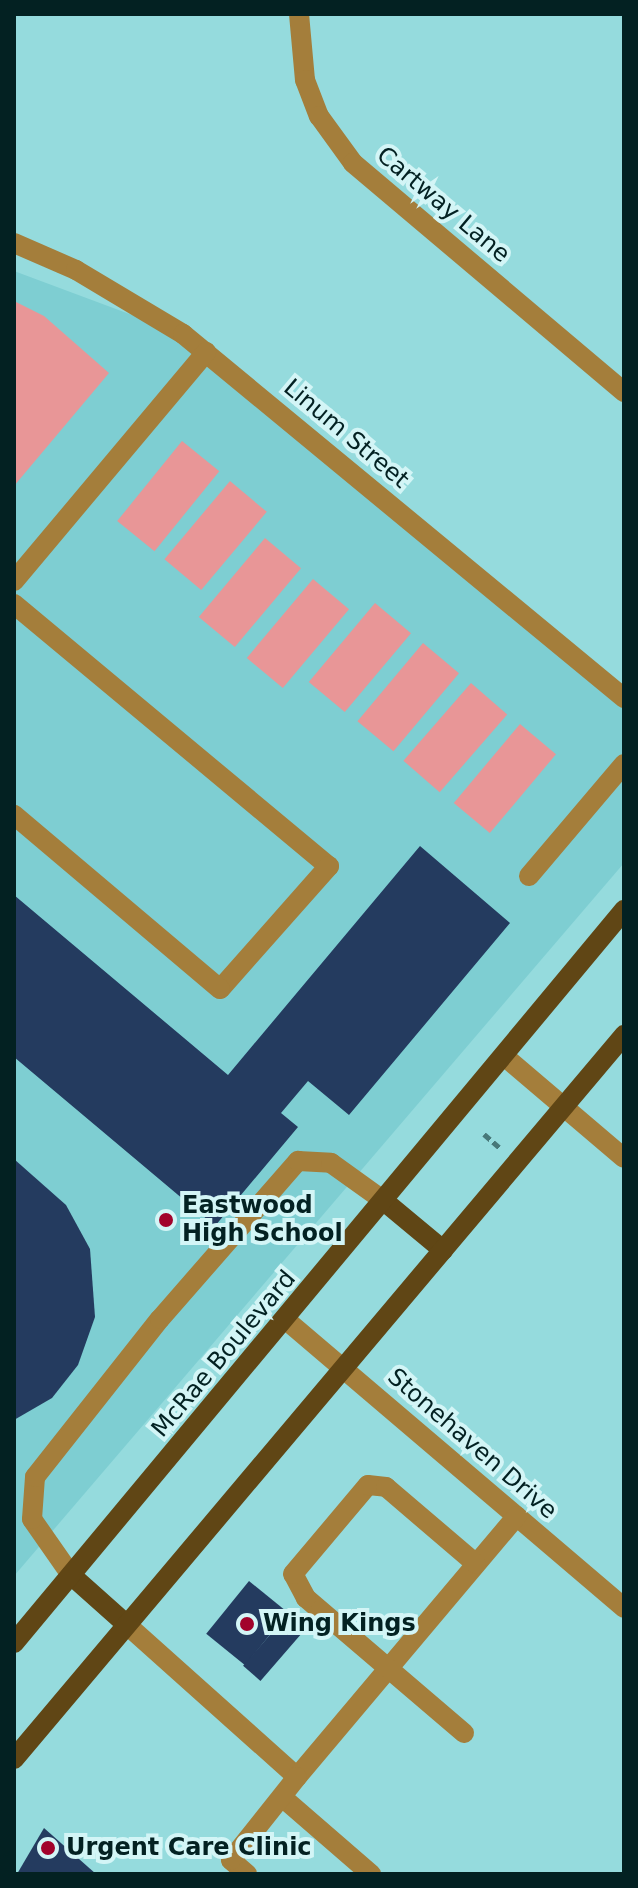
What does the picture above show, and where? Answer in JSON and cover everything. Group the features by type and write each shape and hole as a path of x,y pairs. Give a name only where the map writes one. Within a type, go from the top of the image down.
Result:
{"main road":[{"name":"McRae Boulevard","path":"14,1643 286,1320 624,910"},
{"path":"14,1759 624,1035"},
{"path":"384,1201 443,1250"},
{"path":"71,1575 126,1624"}],"street":[{"name":"Cartway Lane","path":"299,14 305,80 319,116 353,163 624,392"},
{"name":"Linum Street","path":"14,243 143,307 206,352 624,698"},
{"path":"14,581 206,352"},
{"path":"14,604 329,866 220,989 14,815"},
{"path":"529,876 624,764"},
{"path":"504,1056 624,1158"},
{"path":"71,1575 32,1519 35,1477 160,1319 298,1161 331,1163 384,1201"},
{"name":"Stonehaven Drive","path":"286,1320 624,1608"},
{"path":"464,1733 295,1585 299,1561 368,1485 386,1487 476,1564"},
{"path":"247,1874 231,1860 517,1516"},
{"path":"126,1624 297,1777"},
{"path":"282,1797 371,1874"}],"path":[{"path":"484,1134 504,1152"}],"shaded area":[{"name":"Eastwood High School","path":"14,271 183,334 624,698 624,863 14,1576"},
{"path":"14,301 44,316 109,373 14,486"},
{"path":"182,441 219,471 154,551 117,521"},
{"path":"230,481 267,512 201,590 164,559"},
{"path":"265,538 301,568 235,647 199,617"},
{"path":"313,579 349,609 283,688 247,658"},
{"path":"375,603 411,633 345,712 309,682"},
{"path":"423,643 459,673 393,751 357,721"},
{"path":"471,683 507,714 440,792 403,761"},
{"path":"520,724 556,754 490,833 454,803"}],"building":[{"name":"Eastwood High School","path":"420,846 510,923 349,1115 308,1081 281,1113 298,1127 215,1226 14,1057 14,895 228,1075"},
{"path":"14,1159 66,1205 90,1249 95,1317 78,1365 52,1398 14,1420"},
{"name":"Wing Kings","path":"249,1581 288,1612 245,1665 206,1634"},
{"path":"289,1613 306,1628 260,1681 243,1666"},
{"name":"Urgent Care Clinic","path":"44,1828 96,1874 17,1874"}],"place":[{"name":"Eastwood High School","path":"166,1220"},
{"name":"Wing Kings","path":"247,1624"},
{"name":"Urgent Care Clinic","path":"48,1848"}]}
